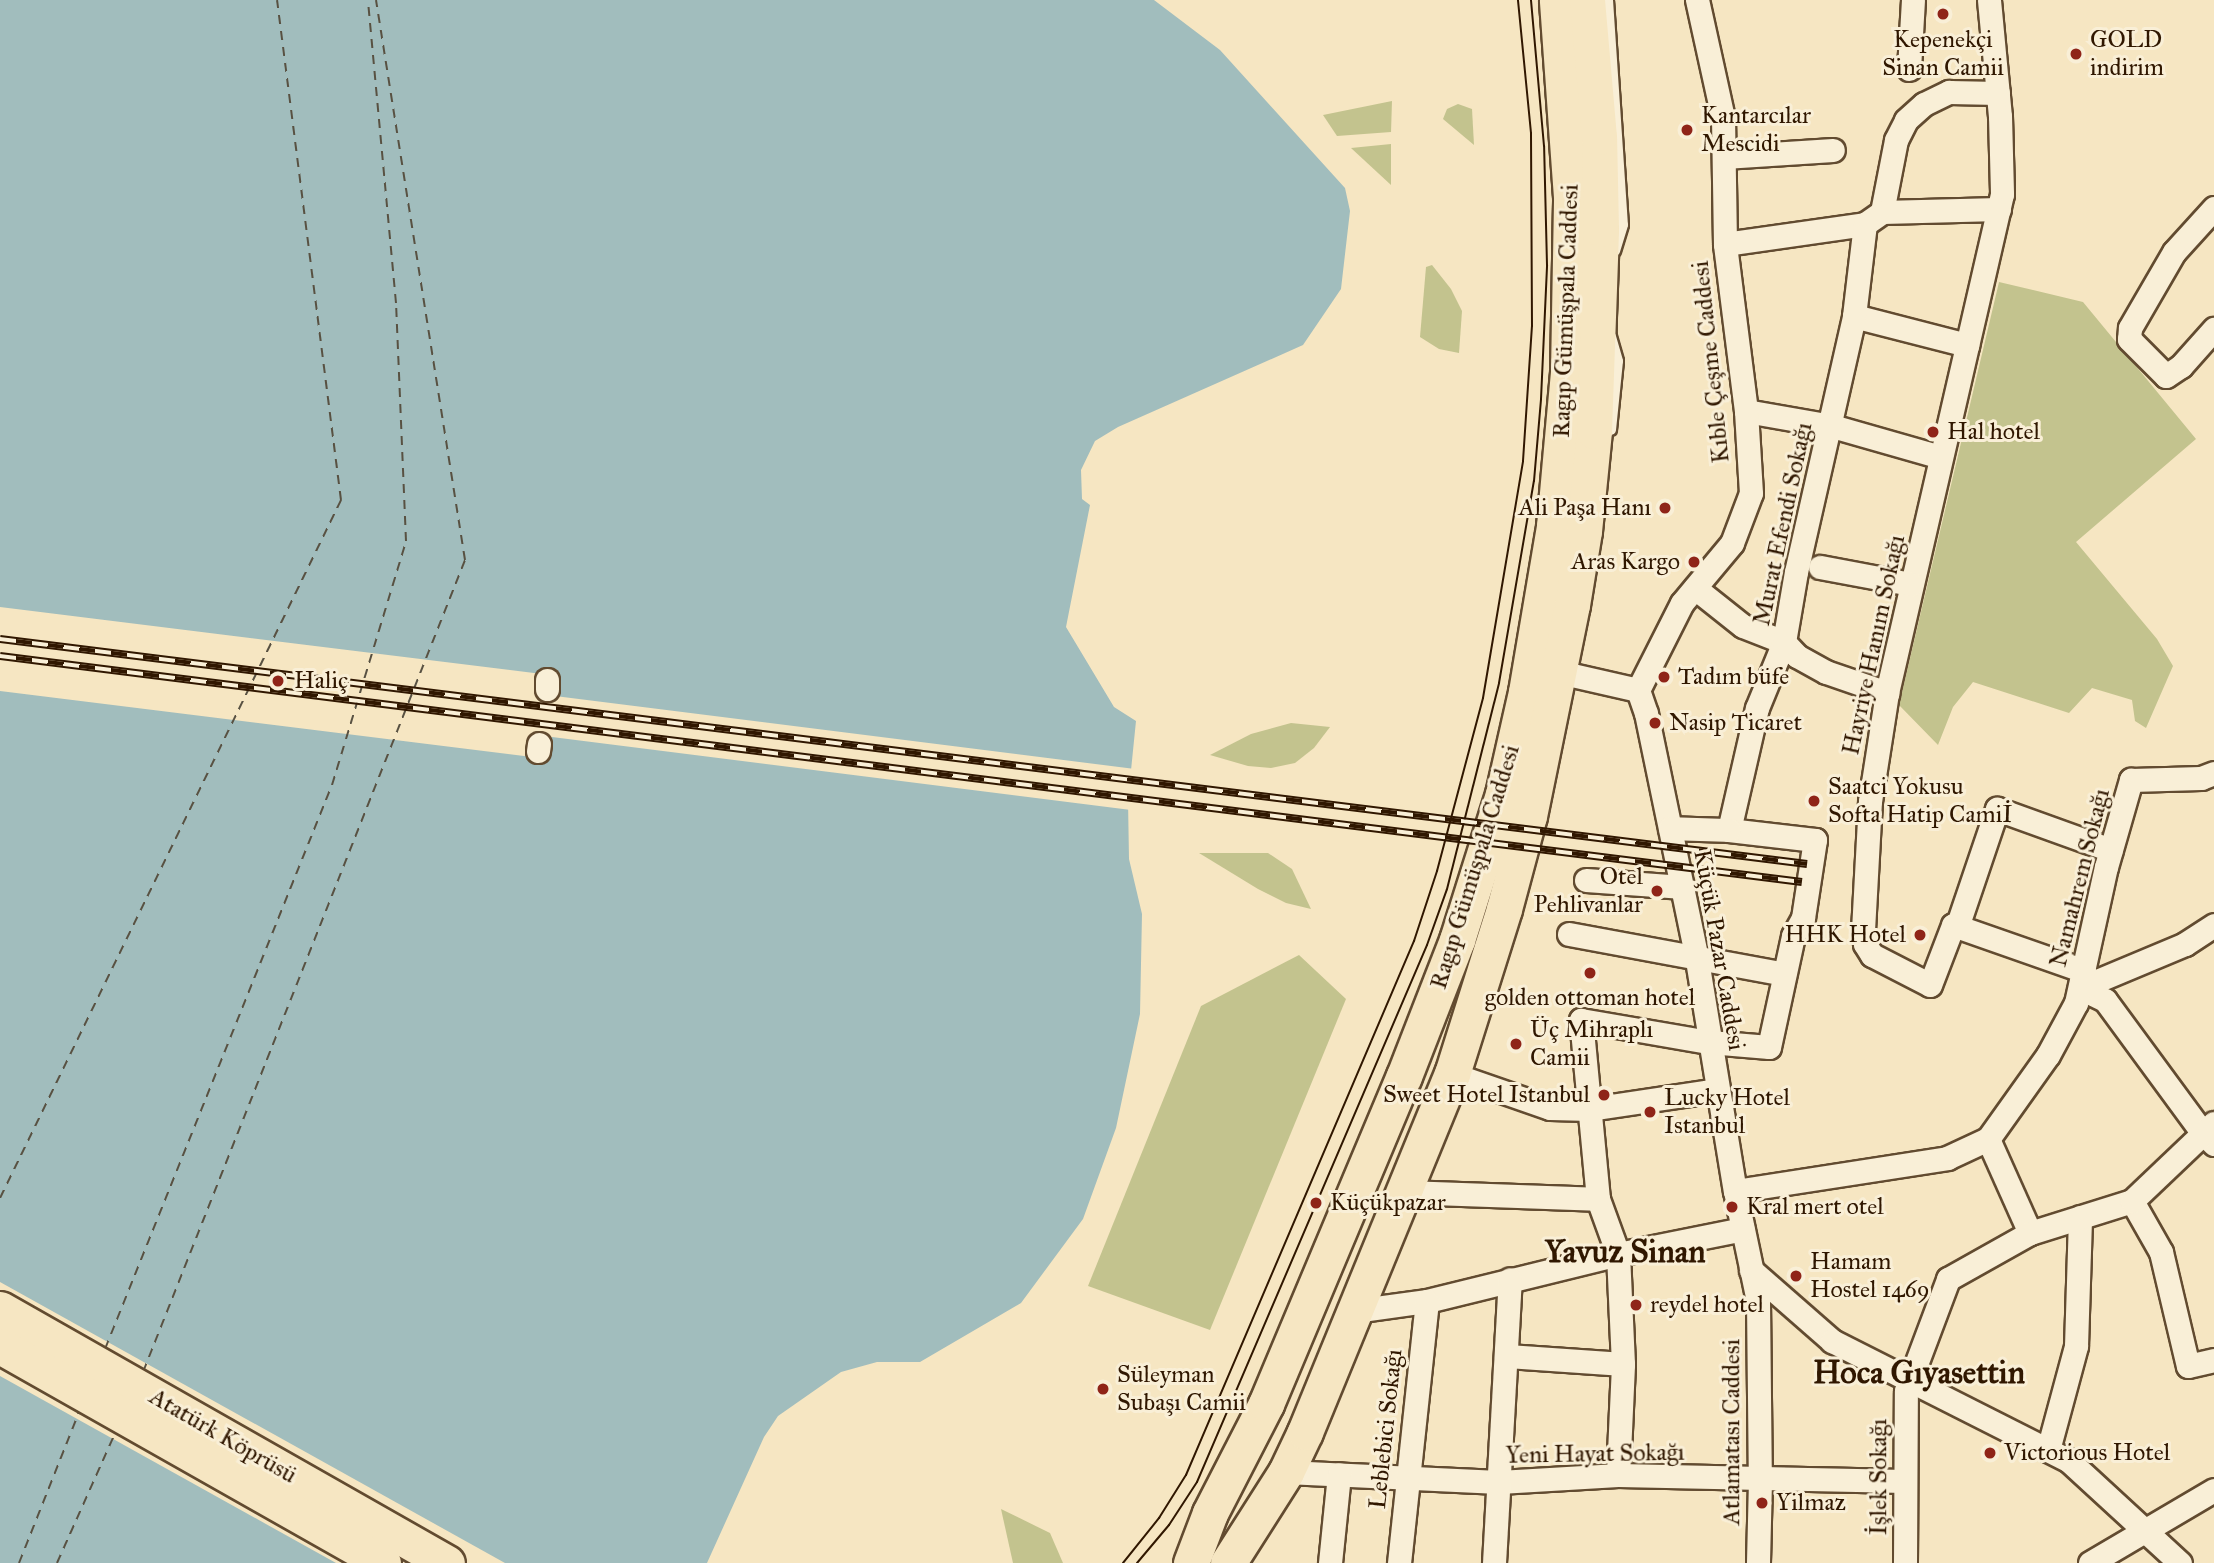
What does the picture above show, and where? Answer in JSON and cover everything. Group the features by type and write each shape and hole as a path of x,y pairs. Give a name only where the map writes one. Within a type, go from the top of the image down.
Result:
{"main road":[{"name":"Ragıp Gümüşpala Caddesi","path":"1191,1563 1210,1513 1266,1404 1404,1076 1457,940 1503,794 1527,692 1554,526 1568,373 1571,197 1557,0"},
{"name":"Ragıp Gümüşpala Caddesi","path":"1233,1558 1286,1472 1452,1073 1526,830 1566,662 1584,531 1594,431 1599,294 1599,137 1587,0"},
{"name":"Atatürk Köprüsü","path":"0,1309 447,1563"},
{"name":"Atatürk Köprüsü","path":"0,1346 383,1563"},
{"path":"1172,1563 1210,1513"}],"street":[{"path":"1909,69 1913,0"},
{"name":"Hayriye Hanım Sokağı","path":"1956,927 1953,925 1930,985 1880,961 1865,944 1863,929 1870,801 1887,693 1999,209 2002,160 1989,0"},
{"name":"Kıble Çeşme Caddesi","path":"1638,691 1682,604 1732,543 1751,493 1746,411 1725,244 1723,118 1702,3"},
{"name":"Murat Efendi Sokağı","path":"1729,830 1757,708 1784,642 1797,572 1832,426 1874,218 1895,140 1906,120 1924,104 1949,92 1998,93"},
{"path":"1724,157 1833,150"},
{"path":"2214,208 2174,252 2130,328 2129,339 2166,376 2181,366 2214,329"},
{"path":"1725,244 1874,218 1999,209"},
{"path":"1854,316 1967,345"},
{"path":"1746,411 1832,426 1941,457"},
{"path":"1820,567 1912,584"},
{"path":"1695,588 1743,626 1784,642 1797,656 1826,672 1887,693"},
{"path":"1566,662 1638,691"},
{"name":"Küçük Pazar Caddesi","path":"1638,691 1646,713 1698,960 1717,1090 1758,1301"},
{"name":"Namahrem Sokağı","path":"1988,1139 2048,1055 2082,979 2111,850 2131,780 2201,778 2214,774"},
{"path":"2111,850 1997,809 1956,927 2082,979 2105,1000 2210,1133 2132,1201 2161,1252 2188,1366 2214,1360"},
{"path":"1618,1475 1623,1364 1618,1254 1598,1199 1581,1020 1709,1042 1769,1047 1793,936 1803,918 1815,841 1729,830 1670,828"},
{"path":"1586,880 1683,887"},
{"path":"2082,979 2185,944 2214,925"},
{"path":"1569,934 1784,974"},
{"path":"1452,1073 1550,1108 1590,1109 1717,1090"},
{"path":"1735,1191 1947,1158 1988,1139 2030,1233"},
{"path":"1402,1192 1598,1199"},
{"name":"İşlek Sokağı","path":"1905,1563 1908,1386 1948,1279 2030,1233 2132,1201"},
{"path":"2048,1450 2076,1346 2080,1217"},
{"path":"1354,1311 1427,1301 1618,1254 1743,1229"},
{"path":"1751,1270 1832,1341 1908,1386 2068,1460 2180,1563"},
{"path":"1494,1563 1508,1356 1510,1279"},
{"name":"Leblebici Sokağı","path":"1399,1563 1427,1301"},
{"name":"Atlamatası Caddesi","path":"1758,1301 1758,1563"},
{"path":"1508,1356 1623,1364"},
{"name":"Yeni Hayat Sokağı","path":"1286,1472 1499,1482 1618,1475 1905,1481"},
{"path":"1330,1563 1339,1474"},
{"path":"2090,1563 2214,1490"}],"lane":[{"path":"1608,0 1623,225 1599,294 1618,360 1610,440"}],"green space":[{"path":"1392,101 1391,132 1337,136 1323,115"},
{"path":"1458,104 1472,109 1474,145 1443,119 1447,109"},
{"path":"1391,144 1391,185 1351,148"},
{"path":"1432,265 1451,289 1462,311 1459,353 1439,349 1420,337 1426,267"},
{"path":"1999,282 2083,302 2196,439 2076,542 2157,639 2173,666 2146,728 2135,721 2132,700 2092,688 2069,713 1973,682 1953,707 1938,745 1899,705"},
{"path":"1291,723 1330,727 1314,748 1295,763 1271,768 1248,766 1210,755 1251,734"},
{"path":"1199,853 1268,853 1292,869 1311,909 1286,903 1258,889"},
{"path":"1299,955 1346,999 1210,1330 1088,1286 1201,1006"},
{"path":"1001,1509 1050,1533 1063,1563 1013,1563"}],"water":[{"path":"0,0 1154,0 1220,50 1345,188 1350,211 1341,289 1303,345 1118,427 1095,441 1081,470 1082,499 1090,505 1066,627 1114,707 1136,721 1128,800 1129,859 1142,914 1140,1014 1116,1128 1083,1219 1021,1303 920,1362 877,1362 841,1372 778,1416 764,1437 707,1563 0,1563"}],"pier":[{"path":"0,607 558,676 555,696 1135,769 1131,810 552,737 548,759 0,691"},
{"path":"0,1282 505,1563 336,1563 0,1376"}],"ferry route":[{"path":"0,1198 341,500 277,0"},
{"path":"105,1349 332,785 406,541 396,303 368,0"},
{"path":"143,1372 465,560 376,0"},
{"path":"19,1563 80,1410"},
{"path":"57,1563 116,1431"}],"tram line":[{"path":"1123,1563 1159,1518 1186,1475 1414,941 1437,871 1483,698 1523,461 1532,326 1531,133 1518,0"},
{"path":"1137,1563 1169,1525 1197,1482 1427,945 1447,889 1499,683 1534,481 1541,399 1547,265 1544,146 1531,0"}],"railway":[{"path":"0,639 1807,864"},
{"path":"0,656 1802,882"}],"place":[{"name":"Kepenekçi Sinan Camii","path":"1943,14"},
{"name":"GOLD indirim","path":"2076,54"},
{"name":"Kantarcılar Mescidi","path":"1687,130"},
{"name":"Hal hotel","path":"1933,432"},
{"name":"Ali Paşa Hanı","path":"1665,508"},
{"name":"Aras Kargo","path":"1694,562"},
{"name":"Tadım büfe","path":"1664,677"},
{"name":"Haliç","path":"278,681"},
{"name":"Nasip Ticaret","path":"1655,723"},
{"name":"Saatci Yokusu Softa Hatip Camiİ","path":"1814,801"},
{"name":"Otel Pehlivanlar","path":"1657,891"},
{"name":"HHK Hotel","path":"1920,935"},
{"name":"golden ottoman hotel","path":"1590,973"},
{"name":"Üç Mihraplı Camii","path":"1516,1044"},
{"name":"Sweet Hotel Istanbul","path":"1604,1095"},
{"name":"Lucky Hotel Istanbul","path":"1650,1112"},
{"name":"Küçükpazar","path":"1316,1203"},
{"name":"Kral mert otel","path":"1732,1207"},
{"name":"Hamam Hostel 1469","path":"1796,1276"},
{"name":"reydel hotel","path":"1636,1305"},
{"name":"Süleyman Subaşı Camii","path":"1103,1389"},
{"name":"Victorious Hotel","path":"1990,1453"},
{"name":"Yilmaz","path":"1762,1503"}],"district":[{"name":"Yavuz Sinan","path":"1625,1252"},
{"name":"Hoca Gıyasettin","path":"1919,1373"}]}
